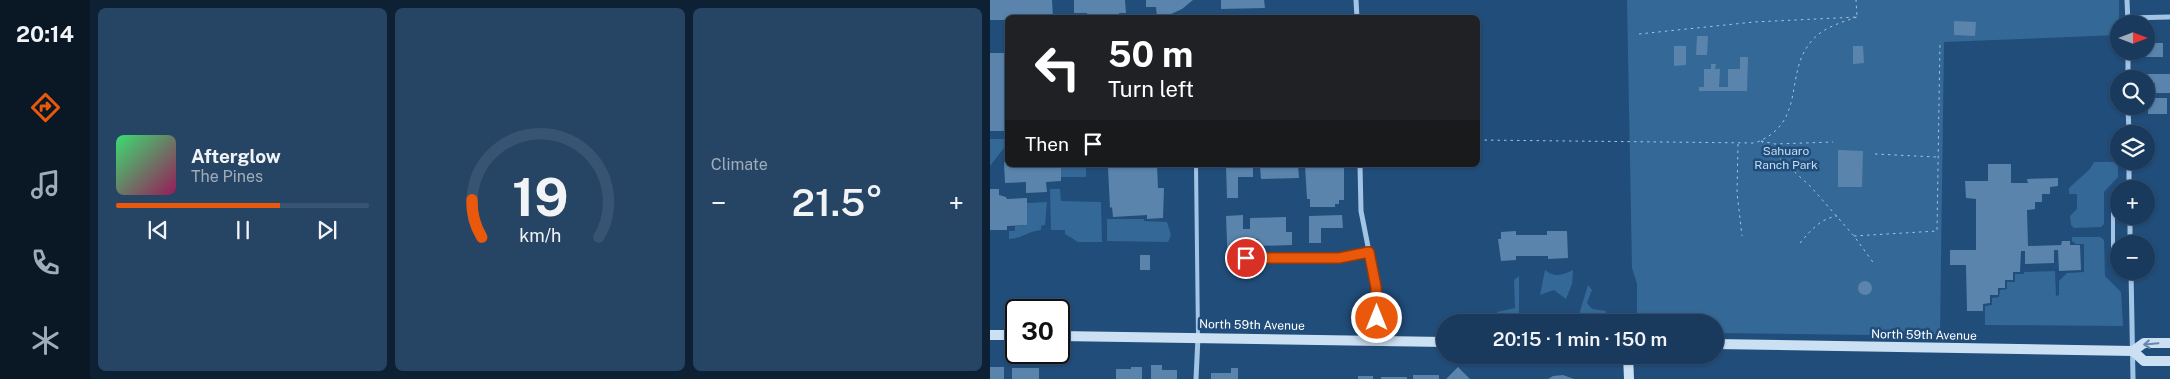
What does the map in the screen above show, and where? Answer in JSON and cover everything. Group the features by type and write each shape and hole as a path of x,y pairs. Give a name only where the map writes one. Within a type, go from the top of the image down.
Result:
{"main road":[{"path":"990,335 1005,335"},
{"name":"North 59th Avenue","path":"1070,336 1436,342"},
{"name":"North 59th Avenue","path":"1724,344 2133,350 2144,343 2170,343"},
{"name":"North 59th Avenue","path":"2133,350 2144,361 2170,361"},
{"path":"1628,364 1629,379"}],"street":[{"path":"1356,0 1357,15"},
{"path":"2127,0 2128,15"},
{"path":"2155,18 2169,17"},
{"path":"1360,167 1361,211 1376,287 1376,340"},
{"path":"2131,280 2133,379"},
{"path":"1196,379 1198,337"}],"lane":[{"path":"1196,167 1198,337"},
{"path":"1246,258 1339,258 1369,252"}],"path":[{"path":"1856,0 1857,17"},
{"path":"1639,34 1746,23 1857,17"},
{"path":"1760,141 1776,129 1789,111 1799,65 1809,43 1820,33 1857,17"},
{"path":"1854,236 1936,232 1940,41"},
{"path":"1480,140 1738,143 1760,141 1775,144 1833,142"},
{"path":"1760,141 1811,186 1838,216 1875,265"},
{"path":"1738,143 1738,193 1742,236"},
{"path":"1874,154 1937,157"},
{"path":"1800,243 1817,224 1828,218 1838,216"}],"green space":[{"name":"Sahuaro Ranch Park","path":"1627,0 2119,0 2119,15 2110,15 2110,35 1944,42 1940,336 1724,333 1724,314 1637,314 1637,284 1632,268"},
{"path":"990,139 1005,139 1005,147 990,166"},
{"path":"2094,162 2110,162 2110,170 2118,170 2118,177 2115,180 2110,180 2110,186 2104,192 2104,224 2101,227 2074,228 2071,225 2070,216 2077,209 2077,194 2069,194 2069,188 2090,169"},
{"path":"1061,167 1086,167 1086,177 1061,177"},
{"path":"1050,189 1060,189 1061,201 1101,202 1102,242 1078,242 1065,234 1065,230 1051,230"},
{"path":"1047,202 1045,225 1041,226 1041,230 1009,239 1009,231 1015,231 1015,226 1027,225 1027,203"},
{"path":"1107,219 1144,219 1144,221 1167,222 1171,235 1168,242 1107,241"},
{"path":"2072,237 2100,237 2104,240 2105,276 2121,292 2123,326 1985,325 1985,306 1992,305 1992,298 1999,297 2000,290 2007,289 2007,282 2015,282 2015,274 2055,271 2056,296 2059,295 2059,281 2067,273 2084,272 2084,244 2076,244 2072,241"},
{"path":"1545,270 1548,273 1559,275 1573,270 1572,284 1566,299 1554,290 1540,295"},
{"path":"1519,276 1519,314 1498,314 1497,312 1515,308 1514,280"},
{"path":"1588,285 1592,290 1587,303 1592,309 1606,311 1606,314 1579,314"}],"building":[{"path":"990,0 1052,0 1053,15 1005,15 1005,20 990,20"},
{"path":"1074,0 1125,0 1126,13 1119,13 1119,15 1074,13"},
{"path":"1146,0 1193,0 1182,9 1169,15 1157,15 1156,7 1146,7"},
{"path":"1221,0 1264,0 1265,8 1221,9"},
{"path":"1954,21 1976,22 1975,36 1954,35"},
{"path":"1697,36 1708,36 1707,55 1696,55"},
{"path":"2155,43 2163,43 2163,57 2155,57"},
{"path":"1674,46 1686,46 1686,65 1674,66"},
{"path":"1853,46 1863,46 1864,63 1853,64"},
{"path":"990,53 1005,53 1005,131 990,131"},
{"path":"1740,57 1748,57 1747,91 1699,91 1699,87 1704,87 1704,69 1711,69 1711,64 1716,64 1715,69 1720,69 1719,87 1728,87 1728,69 1740,69"},
{"path":"2155,74 2170,74 2170,93 2155,93"},
{"path":"2155,98 2167,98 2167,114 2155,114"},
{"path":"1838,150 1863,151 1862,187 1838,187"},
{"path":"1004,162 1005,167 1061,167 1061,181 1046,182 1047,192 1026,193 1026,182 1005,183"},
{"path":"1988,164 2011,164 2011,183 2028,183 2027,179 2058,178 2058,186 2050,187 2050,194 2042,194 2042,202 2035,202 2035,209 2027,210 2028,246 2061,245 2062,241 2070,241 2070,245 2080,245 2081,270 2059,271 2058,250 2054,250 2054,263 2025,264 2025,251 2021,251 2020,272 2013,272 2013,280 2005,280 2005,288 1998,288 1998,295 1990,295 1990,303 1983,304 1983,311 1967,311 1966,265 1950,265 1950,250 1976,250 1976,199 1966,198 1965,181 1988,181"},
{"path":"1157,167 1158,188 1164,188 1163,218 1147,219 1147,215 1113,217 1112,207 1110,208 1108,168"},
{"path":"1226,167 1253,167 1253,177 1238,177 1238,198 1227,198"},
{"path":"1260,167 1298,167 1299,178 1261,179"},
{"path":"1305,167 1344,167 1344,200 1339,200 1339,204 1335,204 1335,207 1310,207 1310,199 1307,199"},
{"path":"990,189 999,189 999,195 1007,199 1027,198 1027,225 1007,226 1007,230 990,230"},
{"path":"1243,215 1243,229 1250,229 1250,218 1286,217 1286,232 1292,232 1292,245 1259,246 1258,239 1249,239 1250,248 1244,248 1244,267 1228,267 1226,216"},
{"path":"1342,215 1343,228 1321,228 1321,243 1309,243 1309,216"},
{"path":"1516,231 1516,235 1547,235 1547,231 1567,231 1568,258 1548,259 1548,256 1516,256 1516,260 1501,261 1498,239 1501,239 1501,232"},
{"path":"1140,255 1150,255 1150,270 1140,270"},
{"path":"1862,281 1868,281 1872,288 1868,295 1862,295 1858,291 1858,285"},
{"path":"1151,365 1162,365 1162,370 1177,370 1177,379 1151,379"},
{"path":"990,367 1004,367 1004,379 990,379"},
{"path":"1131,367 1142,367 1142,379 1116,379 1116,369 1131,369"},
{"path":"1458,367 1470,379 1446,379"},
{"path":"1012,368 1039,368 1039,379 1012,379"},
{"path":"1231,368 1238,368 1238,379 1211,379 1211,373 1231,373"},
{"path":"1413,375 1439,375 1439,379 1413,379"},
{"path":"1563,375 1574,379 1548,379 1553,376"},
{"path":"1358,376 1373,376 1373,379 1358,379"},
{"path":"1381,377 1407,377 1407,379 1381,379"}],"route":[{"path":"1246,258 1339,258 1369,252 1375,277 1378,303 1377,318"}]}
